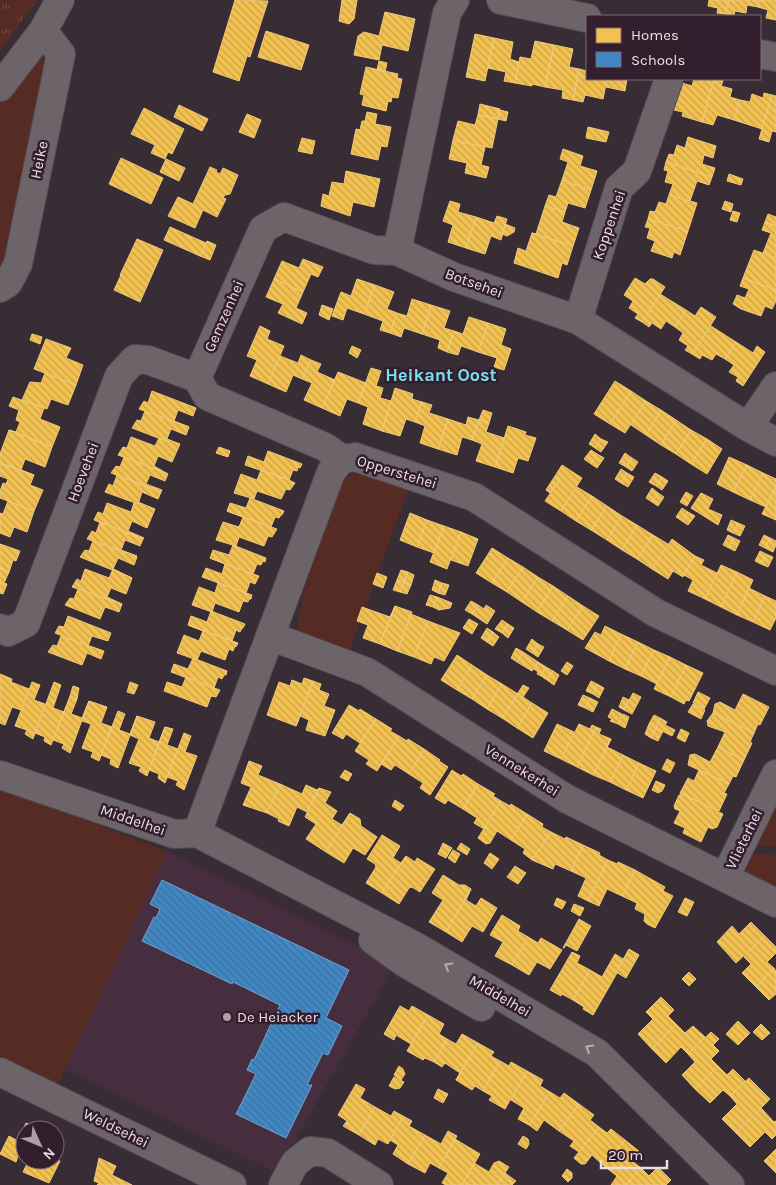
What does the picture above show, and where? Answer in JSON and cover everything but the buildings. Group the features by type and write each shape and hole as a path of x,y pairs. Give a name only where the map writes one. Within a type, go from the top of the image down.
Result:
{"street":[{"path":"0,87 43,30 60,0"},
{"path":"397,252 447,13 455,0"},
{"path":"501,0 558,6 586,18"},
{"name":"Heike","path":"0,288 8,284 18,264 61,54 43,30"},
{"path":"761,54 776,57"},
{"name":"Koppenhei","path":"578,320 619,188 637,171 669,80"},
{"name":"Gemzenhei","path":"197,378 263,229 284,218 374,250 397,252"},
{"name":"Botsehei","path":"397,252 454,277 578,320 748,427 776,442"},
{"name":"Hoevehei","path":"0,628 8,632 26,623 119,376 135,359 148,360 197,378"},
{"path":"197,378 207,396 325,448 342,459"},
{"path":"748,427 776,386"},
{"name":"Opperstehei","path":"197,833 331,472 342,459 355,457 474,497 656,613 776,671"},
{"name":"Vennekerhei","path":"270,636 366,672 566,799 776,903"},
{"name":"Vlieterhei","path":"725,877 776,774"},
{"name":"Middelhei","path":"0,775 174,834 197,833 415,946 597,1053 730,1185"},
{"name":"Weldsehei","path":"0,1072 232,1185"},
{"path":"284,1185 295,1163 310,1151 328,1153 379,1185"}],"shaded area":[{"name":"De Heiacker","path":"167,851 395,964 277,1172 65,1070"}],"green space":[{"path":"0,0 37,0 0,52"},
{"path":"38,47 49,49 11,257 0,276 0,98"},
{"path":"352,474 363,475 409,488 347,657 304,637 297,630 304,590 342,482"},
{"path":"0,788 167,851 58,1084 0,1056"},
{"path":"776,801 776,847 757,846"},
{"path":"755,853 776,855 776,891 743,875"}],"place":[{"name":"De Heiacker","path":"227,1017"}],"district":[{"name":"Heikant Oost","path":"441,375"}]}
